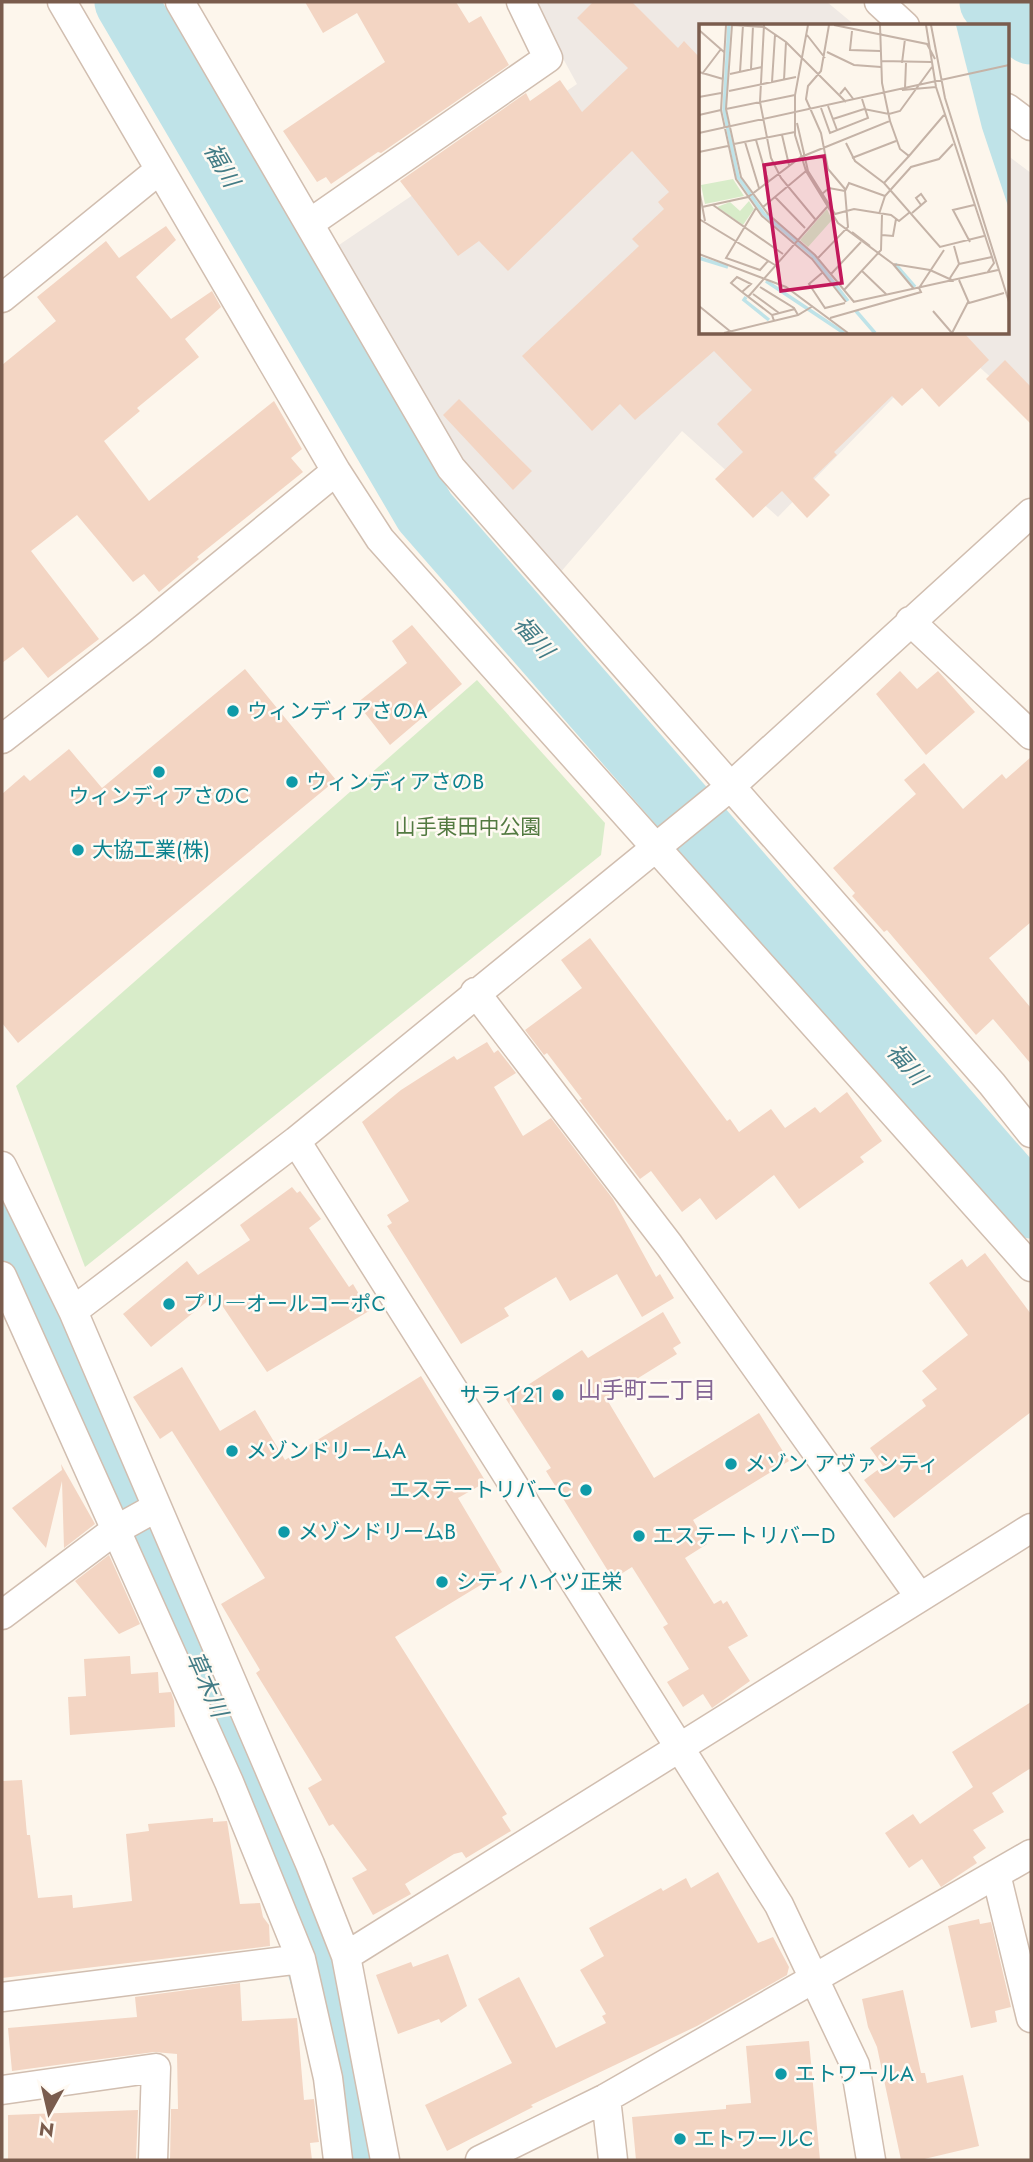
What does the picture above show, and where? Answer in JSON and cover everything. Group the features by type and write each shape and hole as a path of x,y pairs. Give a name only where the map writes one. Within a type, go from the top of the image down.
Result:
{"street":[{"path":"62,2 158,171 336,471 380,539 662,841 1031,1268"},
{"path":"180,2 451,468 724,792 983,1074 1031,1133"},
{"path":"310,223 548,58 521,2"},
{"path":"879,2 903,24"},
{"path":"1009,110 1031,126"},
{"path":"2,298 158,171"},
{"path":"2,739 143,629 336,471"},
{"path":"73,1311 296,1141 475,992 724,792 1031,513"},
{"path":"910,621 1031,735"},
{"path":"475,992 669,1245 919,1596"},
{"path":"296,1141 779,1905 855,2065 871,2160"},
{"path":"2,1166 73,1311 136,1519 229,1782 301,1959 328,2078 338,2160"},
{"path":"2,1276 136,1519 346,1956 385,2160"},
{"path":"2,1615 136,1519"},
{"path":"346,1956 1031,1528"},
{"path":"480,2160 606,2098 1031,1854"},
{"path":"996,1874 1031,2018"},
{"path":"2,1997 301,1959"},
{"path":"2,2090 156,2068 153,2160"},
{"path":"606,2098 613,2160"}],"shaded area":[{"path":"532,2 827,2 854,24 699,24 699,334 1009,334 1009,156 1031,173 1031,413 949,340 778,517 682,431 553,581 459,460 336,247 577,84"}],"green space":[{"name":"山手東田中公園","path":"477,680 605,823 601,855 85,1267 16,1086"}],"building":[{"path":"305,2 456,2 469,23 481,16 509,65 331,184 326,177 317,182 283,131 385,62 357,13 323,33"},
{"path":"593,2 632,2 678,48 684,41 699,57 699,334 965,334 989,360 939,407 922,388 902,406 892,396 834,452 837,455 813,478 830,495 807,518 782,491 753,518 715,479 743,452 717,424 752,390 714,351 635,420 620,404 592,431 522,356 639,246 632,239 664,209 658,202 669,192 632,151 508,271 479,241 458,256 400,181 526,93 530,101 560,80 582,112 628,68 577,18"},
{"path":"166,226 176,240 136,277 171,319 212,291 221,307 185,339 199,357 137,408 140,411 104,441 149,501 274,401 302,449 291,458 303,472 197,557 199,559 159,592 144,574 133,582 77,515 31,551 99,639 48,678 23,647 2,663 2,365 56,321 37,297 106,241 119,258"},
{"path":"1005,360 1031,387 1031,424 986,379"},
{"path":"459,399 532,471 513,490 443,415"},
{"path":"412,625 462,684 390,745 357,703 407,663 392,641"},
{"path":"245,669 336,780 18,1043 2,1023 2,794 24,775 30,781 69,749 102,788"},
{"path":"900,671 917,689 938,671 975,712 926,755 876,694"},
{"path":"1031,757 1031,922 989,958 1031,1008 1031,1064 993,1019 976,1035 887,930 884,932 852,896 855,893 833,868 916,794 904,780 924,763 963,809 1002,774 1006,779"},
{"path":"590,938 727,1121 730,1119 739,1132 771,1109 785,1128 815,1107 820,1113 847,1092 882,1141 860,1157 864,1162 799,1209 774,1175 716,1220 700,1198 682,1212 651,1171 640,1179 579,1100 582,1099 547,1053 544,1055 525,1030 582,988 561,960"},
{"path":"487,1042 494,1053 498,1050 516,1073 494,1087 523,1136 551,1118 613,1199 656,1277 660,1274 674,1298 642,1317 617,1274 570,1301 556,1277 504,1308 509,1316 461,1344 387,1226 392,1223 387,1215 409,1201 362,1122 401,1090 454,1056 457,1060"},
{"path":"292,1187 297,1193 300,1191 321,1219 309,1228 349,1287 353,1284 369,1311 267,1372 215,1295 151,1347 123,1314 187,1261 198,1275 250,1240 240,1225"},
{"path":"985,1253 1031,1314 1031,1412 894,1518 864,1480 883,1466 870,1448 926,1406 922,1400 937,1389 922,1371 968,1335 929,1283 962,1259 967,1267"},
{"path":"663,1312 681,1343 673,1348 677,1354 606,1398 654,1478 759,1413 789,1461 693,1520 707,1544 685,1558 714,1604 721,1600 723,1604 727,1601 748,1636 728,1647 750,1681 712,1708 703,1694 683,1707 667,1682 689,1669 663,1627 668,1624 632,1567 613,1579 546,1471 551,1468 506,1399 582,1350 588,1358"},
{"path":"182,1367 220,1431 255,1410 285,1460 421,1376 486,1482 458,1498 502,1572 395,1637 507,1814 502,1817 511,1831 466,1858 462,1852 454,1854 405,1884 411,1894 373,1915 352,1878 367,1870 333,1824 329,1826 308,1788 322,1780 256,1673 260,1670 221,1604 265,1578 172,1431 160,1439 133,1397"},
{"path":"61,1464 95,1524 64,1548 62,1481 46,1548 12,1508 62,1470"},
{"path":"109,1555 140,1624 119,1634 75,1581"},
{"path":"130,1656 131,1674 158,1672 159,1693 171,1692 175,1727 70,1735 68,1697 86,1696 84,1659"},
{"path":"1031,1702 1031,1768 992,1793 1004,1812 973,1830 986,1848 973,1857 977,1863 941,1887 922,1859 909,1868 885,1833 913,1814 920,1824 973,1787 952,1752"},
{"path":"22,1780 27,1835 30,1835 38,1898 72,1895 73,1908 132,1901 126,1834 149,1831 148,1824 213,1818 213,1822 227,1821 240,1904 260,1903 263,1917 269,1925 270,1946 2,1978 2,1781"},
{"path":"718,1872 758,1943 773,1937 789,1967 787,1975 697,2026 531,2105 533,2107 447,2151 425,2105 512,2063 478,1999 519,1977 556,2048 606,2023 602,2016 606,2014 580,1970 604,1956 589,1928 661,1888 663,1891 686,1878 691,1888"},
{"path":"979,1919 980,1924 991,1922 1011,2007 995,2011 997,2022 971,2028 948,1926"},
{"path":"448,1954 467,2006 441,2023 439,2019 398,2034 376,1975 411,1962 413,1967"},
{"path":"240,1983 242,2021 297,2018 304,2100 314,2099 319,2142 310,2143 312,2160 170,2160 171,2109 178,2109 177,2054 154,2052 12,2071 8,2028 137,2017 135,1997"},
{"path":"903,1990 921,2073 925,2073 927,2083 963,2075 979,2146 920,2160 901,2160 877,2047 868,2027 862,1999"},
{"path":"809,2041 820,2160 636,2160 632,2117 726,2109 726,2105 751,2103 746,2046"},
{"path":"138,2110 136,2160 8,2160 8,2115"}],"waterway":[{"name":"福川","path":"126,2 425,512 1031,1207"},
{"path":"991,2 1031,33"},
{"name":"草木川","path":"2,1224 287,1864 330,2010 347,2084 360,2160"}],"place":[{"name":"ウィンディアさのA","path":"233,711"},
{"name":"ウィンディアさのC","path":"159,772"},
{"name":"ウィンディアさのB","path":"292,782"},
{"name":"大協工業(株)","path":"78,850"},
{"name":"プリ―オールコーポC","path":"169,1304"},
{"name":"サライ21","path":"558,1395"},
{"name":"メゾンドリームA","path":"232,1451"},
{"name":"メゾン アヴァンティ","path":"731,1464"},
{"name":"エステートリバーC","path":"586,1490"},
{"name":"メゾンドリームB","path":"284,1532"},
{"name":"エステートリバーD","path":"639,1536"},
{"name":"シティハイツ正栄","path":"442,1582"},
{"name":"エトワールA","path":"781,2074"},
{"name":"エトワールC","path":"680,2139"}],"district":[{"name":"山手町二丁目","path":"647,1390"}]}
